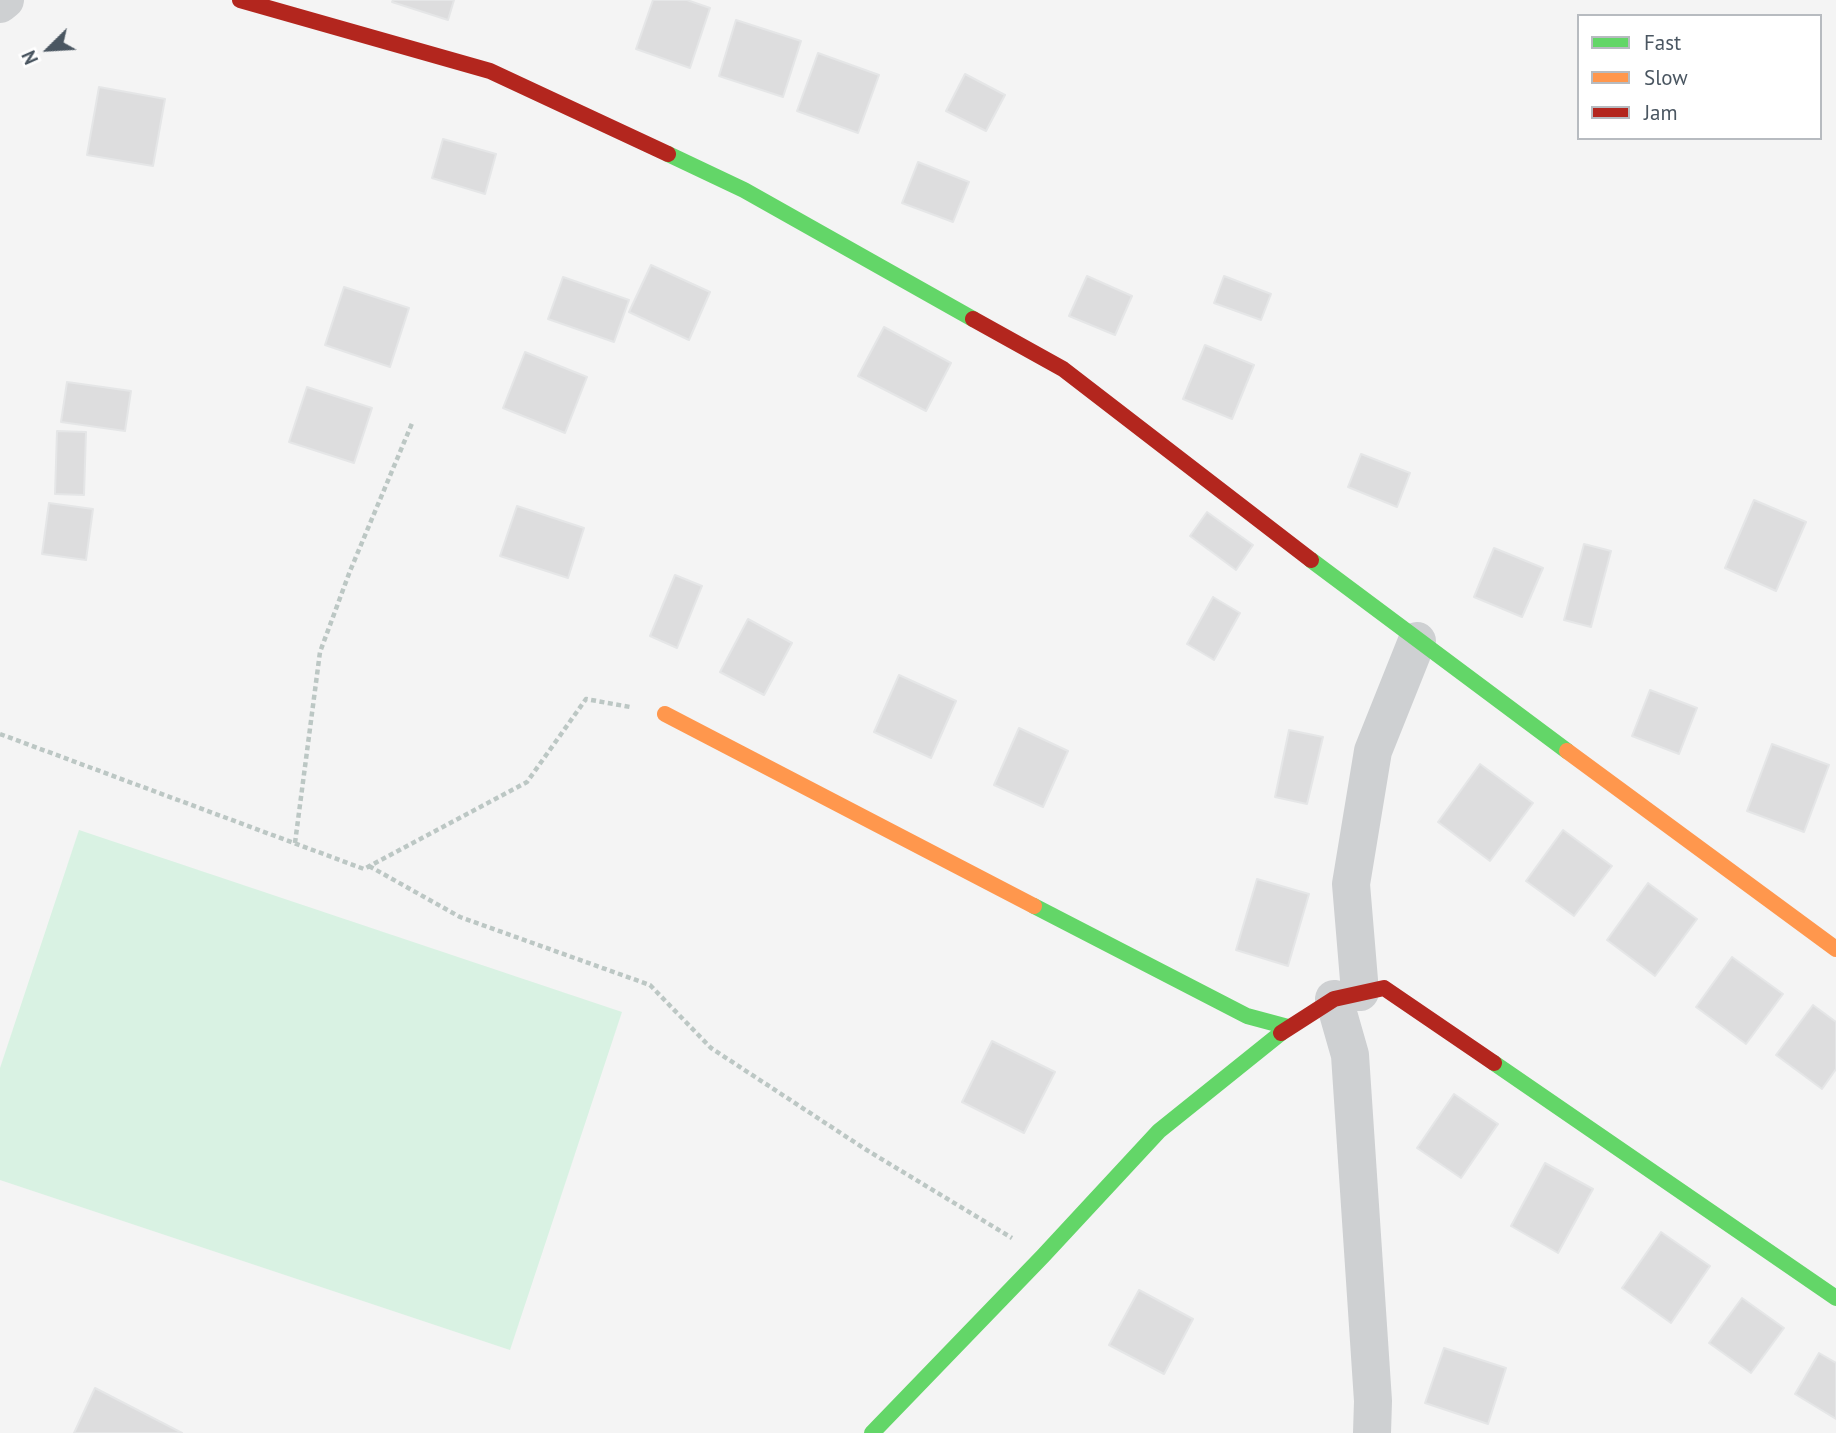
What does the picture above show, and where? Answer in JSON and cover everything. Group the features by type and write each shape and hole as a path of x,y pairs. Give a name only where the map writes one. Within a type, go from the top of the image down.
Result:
{"street":[{"path":"0,4 5,0"},
{"path":"240,0 490,71 744,190 1063,369 1418,641 1836,949"},
{"path":"1372,1433 1373,1401 1347,995 1351,884 1373,751 1418,641"},
{"path":"665,714 1247,1016 1288,1027"},
{"path":"872,1433 1159,1131 1288,1027 1347,995 1384,988 1836,1298"}],"path":[{"path":"295,843 320,652 412,421"},
{"path":"0,734 364,869 527,782 586,699 665,714"},
{"path":"369,866 460,917 650,985 711,1048 865,1149 1043,1256"}],"green space":[{"path":"79,830 622,1012 510,1350 0,1180 0,1068"}],"building":[{"path":"454,0 448,20 392,2"},
{"path":"653,0 687,0 710,8 690,68 636,49"},
{"path":"736,20 801,41 783,97 719,76"},
{"path":"818,53 879,75 858,133 797,111"},
{"path":"965,74 1005,95 986,131 946,111"},
{"path":"99,87 165,99 153,166 87,155"},
{"path":"443,139 496,154 485,194 432,178"},
{"path":"918,162 969,182 953,222 902,203"},
{"path":"651,265 710,292 689,340 629,312"},
{"path":"1087,276 1132,296 1115,335 1069,316"},
{"path":"1224,276 1271,294 1261,320 1214,303"},
{"path":"563,277 629,300 614,342 548,319"},
{"path":"344,287 409,308 390,367 325,345"},
{"path":"884,327 951,363 926,411 858,376"},
{"path":"1205,345 1254,365 1232,419 1183,399"},
{"path":"525,352 587,377 565,433 503,408"},
{"path":"67,382 131,391 125,431 61,422"},
{"path":"307,387 372,408 354,463 289,442"},
{"path":"57,431 86,432 84,495 55,494"},
{"path":"1361,454 1410,473 1397,507 1348,487"},
{"path":"1754,500 1806,522 1776,591 1725,568"},
{"path":"49,503 93,509 86,560 42,554"},
{"path":"517,506 584,528 568,578 500,556"},
{"path":"1207,512 1253,545 1236,570 1190,536"},
{"path":"1584,544 1611,551 1591,627 1564,620"},
{"path":"1494,548 1543,568 1522,617 1474,597"},
{"path":"675,575 702,586 677,648 650,636"},
{"path":"1213,597 1240,613 1214,660 1187,644"},
{"path":"748,619 792,643 764,695 720,672"},
{"path":"899,675 956,701 931,758 874,732"},
{"path":"1650,690 1697,708 1679,754 1632,736"},
{"path":"1019,728 1068,751 1043,807 994,785"},
{"path":"1289,730 1323,737 1307,804 1275,797"},
{"path":"1772,744 1829,765 1804,832 1747,811"},
{"path":"1480,764 1533,803 1490,861 1438,822"},
{"path":"1563,830 1612,866 1574,916 1526,881"},
{"path":"1257,879 1309,894 1288,966 1236,950"},
{"path":"1648,883 1697,919 1655,976 1607,940"},
{"path":"1732,957 1783,994 1746,1044 1696,1007"},
{"path":"1813,1005 1836,1022 1836,1069 1822,1089 1776,1055"},
{"path":"992,1041 1055,1072 1024,1133 962,1102"},
{"path":"1454,1094 1498,1124 1461,1178 1417,1148"},
{"path":"1545,1163 1593,1189 1558,1253 1511,1226"},
{"path":"1661,1232 1710,1266 1671,1323 1622,1288"},
{"path":"1139,1290 1193,1319 1164,1374 1109,1345"},
{"path":"1742,1298 1784,1328 1751,1373 1709,1343"},
{"path":"1444,1348 1506,1368 1488,1424 1425,1403"},
{"path":"1819,1353 1836,1363 1836,1419 1795,1394"},
{"path":"95,1388 182,1433 74,1433"}],"traffic: fast":[{"path":"668,154 744,190 973,319"},
{"path":"1311,560 1567,751"},
{"path":"1034,906 1247,1016 1288,1027"},
{"path":"872,1433 1159,1131 1281,1033"},
{"path":"1494,1063 1836,1298"}],"traffic: slow":[{"path":"665,714 1034,906"},
{"path":"1567,751 1836,949"}],"traffic: jam":[{"path":"240,0 490,71 668,154"},
{"path":"973,319 1063,369 1311,560"},
{"path":"1281,1033 1334,999 1384,988 1494,1063"}]}
